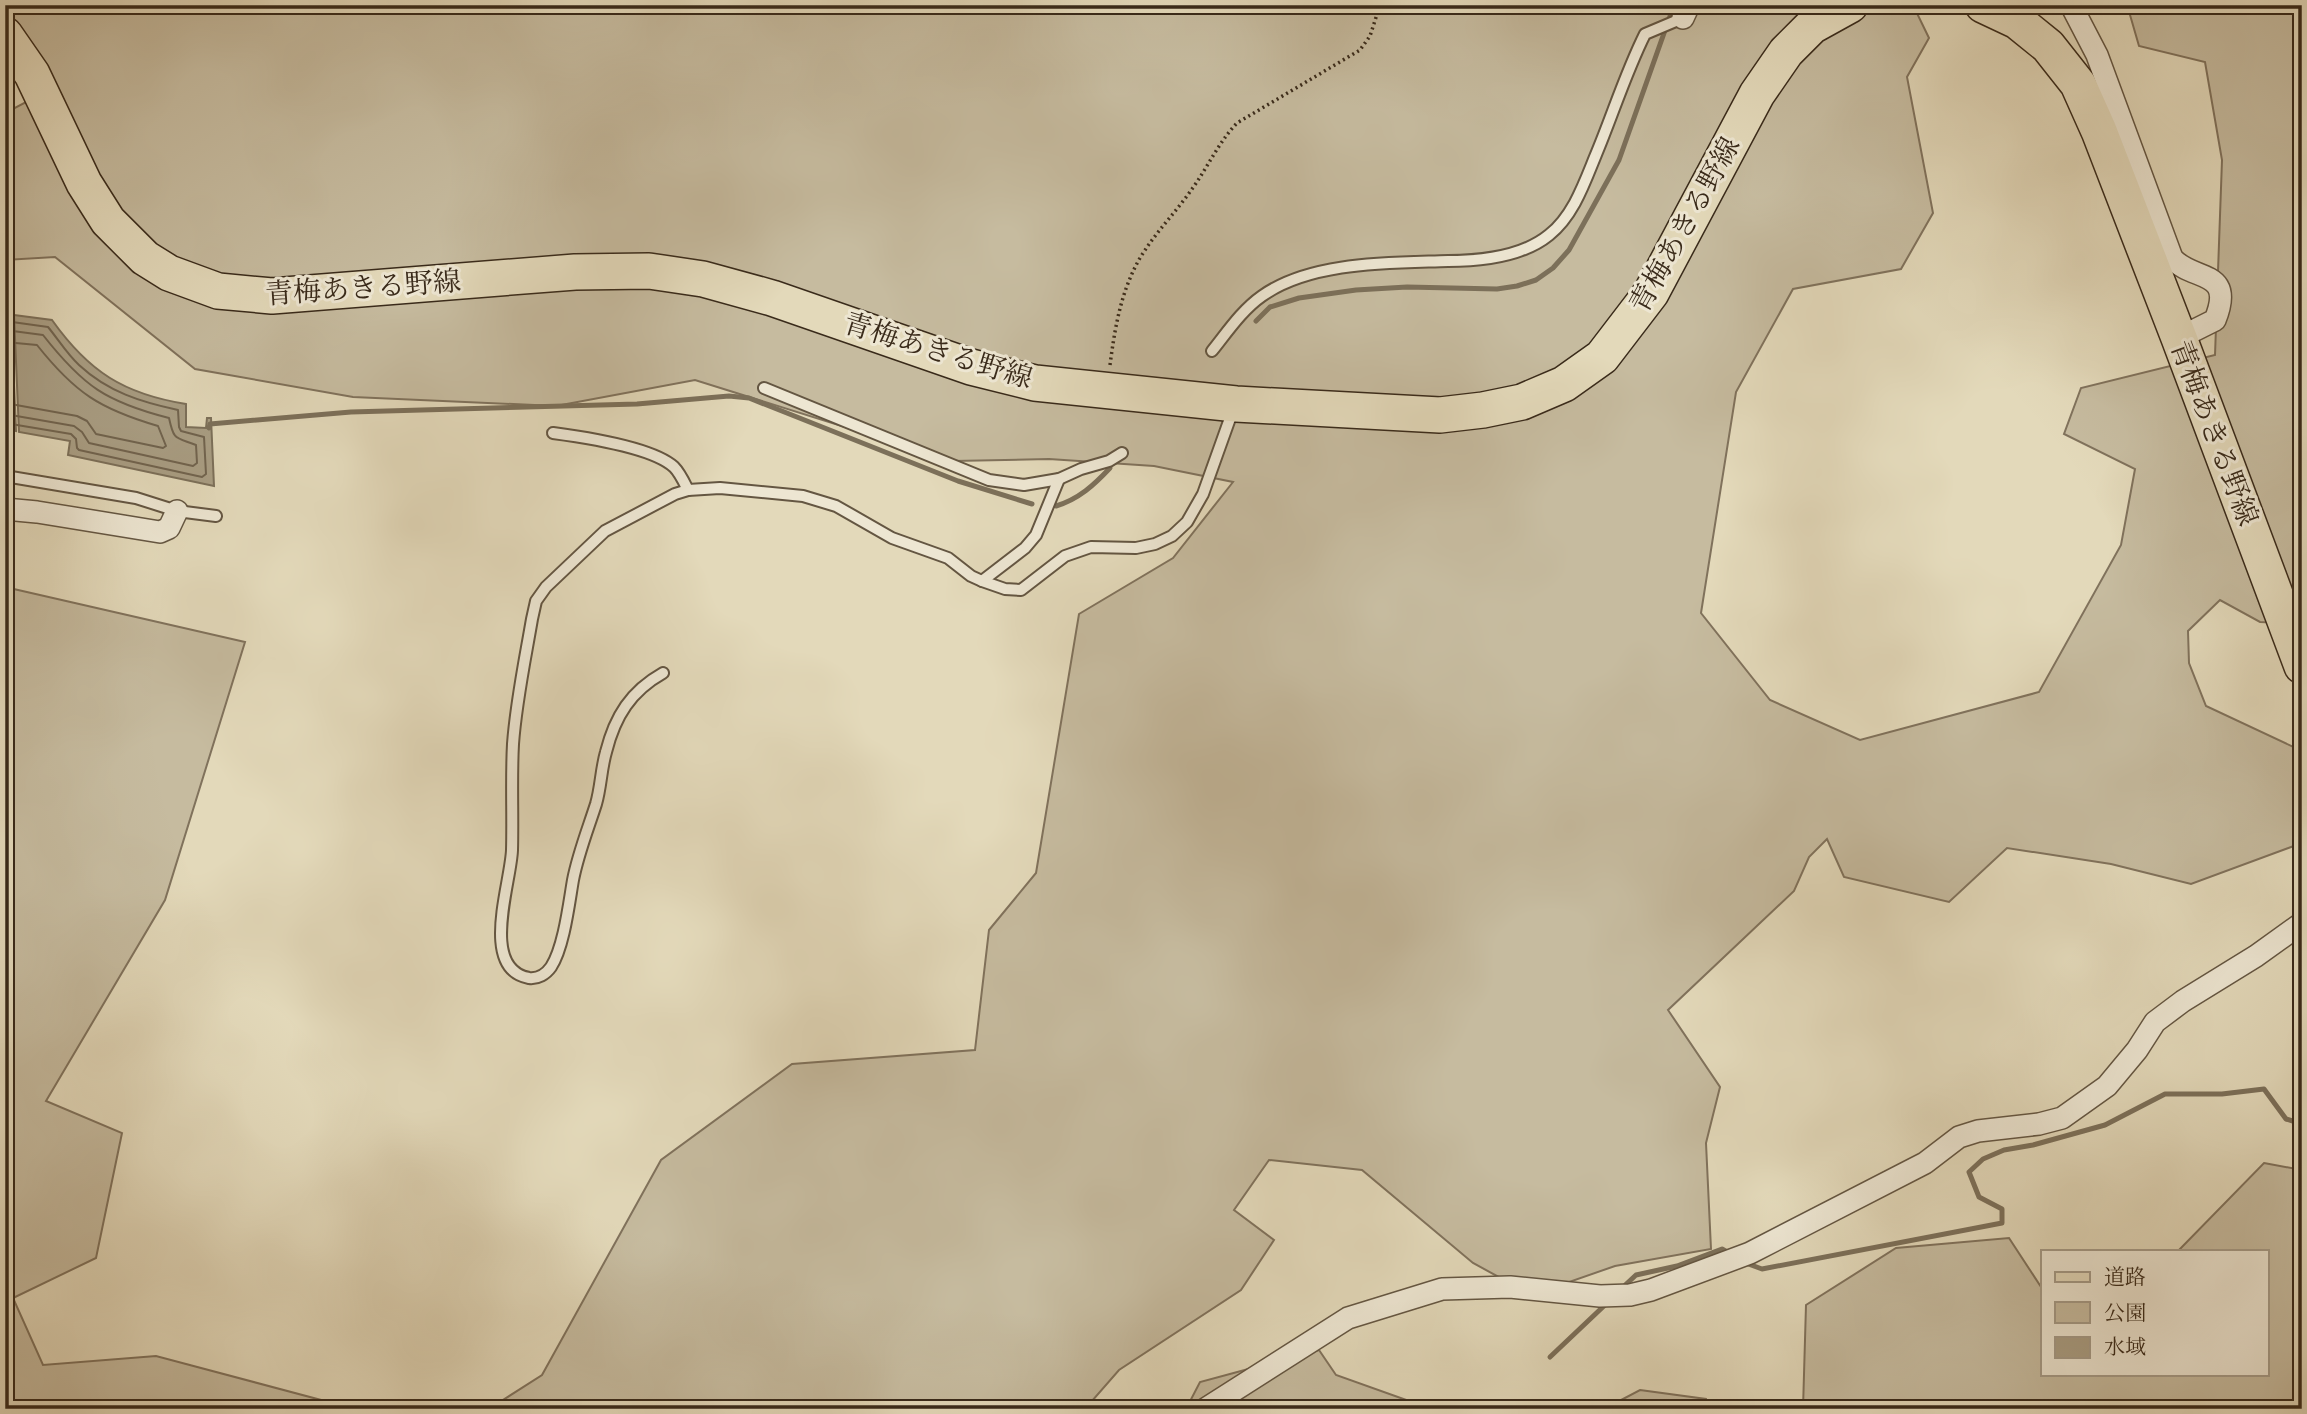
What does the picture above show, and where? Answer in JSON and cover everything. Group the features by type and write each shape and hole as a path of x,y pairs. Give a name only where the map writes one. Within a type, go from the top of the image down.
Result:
{"main road":[{"name":"青梅あきる野線","path":"5,36 32,74 84,184 108,220 145,258 169,273 218,291 272,296 575,272 649,271 703,279 772,298 971,367 1035,383 1236,404 1440,415 1522,402 1564,384 1602,357 1651,293 1757,94 1786,52 1812,26 1850,5"},
{"name":"青梅あきる野線","path":"1983,5 2017,20 2048,46 2078,85 2099,131 2179,338 2302,666"}],"street":[{"path":"2071,5 2097,55 2172,258 2178,266 2213,279 2219,293 2220,307 2215,320 2179,338"},
{"path":"5,509 160,532 169,528 177,511"},
{"path":"1205,1409 1348,1318 1442,1289 1510,1287 1600,1296 1630,1295 1651,1290 1750,1253 1925,1163 1959,1137 1978,1131 2039,1124 2062,1118 2107,1086 2137,1051 2155,1022 2302,923"}],"lane":[{"path":"1212,351 1241,313 1263,295 1301,276 1350,267 1472,261 1526,248 1549,235 1564,219 1581,192 1645,34 1684,14"},
{"path":"764,388 989,480 1024,485 1059,479 1081,468 1109,461 1122,453"},
{"path":"663,673 644,684 634,694 616,723 606,751 596,801 573,878 568,914 552,965 544,975 533,979 520,975 507,965 501,948 502,907 511,865 513,743 536,601 568,564 605,531 661,500 688,490 720,488 803,496 836,506 892,537 948,558 982,581 1005,589 1021,590 1065,556 1091,547 1136,548 1155,544 1171,536 1187,522 1203,494 1236,404"},
{"path":"553,433 589,438 643,452 673,466 688,490"},
{"path":"5,476 136,498 177,511 216,516"},
{"path":"982,581 1025,548 1036,535 1059,479"}],"path":[{"path":"1106,391 1115,325 1124,291 1141,256 1195,186 1224,138 1237,123 1360,50 1370,36 1380,5"}],"green space":[{"path":"5,5 1696,5 1713,11 1720,5 1913,5 1929,38 1907,77 1933,213 1901,269 1793,289 1736,392 1701,613 1770,700 1860,740 2039,692 2121,545 2135,469 2064,434 2081,388 2215,355 2222,160 2205,62 2139,46 2128,8 2130,5 2302,5 2302,624 2260,622 2220,600 2188,631 2189,663 2206,706 2302,751 2302,843 2191,884 2111,864 2007,848 1949,902 1844,877 1827,839 1809,857 1794,891 1668,1010 1720,1087 1706,1143 1711,1249 1615,1266 1532,1295 1473,1263 1362,1170 1269,1160 1234,1210 1274,1240 1241,1290 1119,1370 1085,1409 489,1409 542,1375 661,1160 792,1064 975,1050 989,930 1036,873 1079,614 1173,558 1233,482 1154,466 1049,459 953,461 695,380 556,406 353,397 195,369 55,257 5,260 5,113 51,89 5,17"},
{"path":"5,587 245,642 165,900 46,1101 122,1133 96,1258 13,1298 43,1365 156,1356 355,1409 5,1409"},
{"path":"2264,1163 2302,1170 2302,1409 1803,1409 1806,1305 1896,1248 2009,1238 2041,1287 2041,1376 2268,1376 2268,1250 2179,1250"},
{"path":"1319,1350 1336,1375 1426,1409 1186,1409 1200,1382"},
{"path":"1640,1390 1706,1399 1709,1409 1604,1409"}],"water":[{"path":"5,314 11,315 16,431 5,429"},
{"path":"14,315 52,320 80,354 110,378 144,394 186,404 186,427 206,428 207,418 211,418 214,486 68,455 70,441 19,432"}],"waterway":[{"path":"1256,321 1270,307 1299,298 1356,290 1407,287 1497,289 1536,280 1553,268 1569,250 1619,160 1674,5"},
{"path":"209,428 210,424 351,412 637,404 729,396 749,398 958,481 1032,504"},
{"path":"1056,506 1086,491 1110,468"},
{"path":"1743,1262 1762,1269 2002,1223 2002,1209 1979,1197 1969,1172 1983,1159 2004,1150 2033,1145 2105,1125 2165,1094 2222,1094 2264,1089 2286,1119 2302,1124"},
{"path":"1621,1289 1636,1275 1677,1266 1722,1249 1729,1253"},
{"path":"1550,1357 1606,1304"}]}
